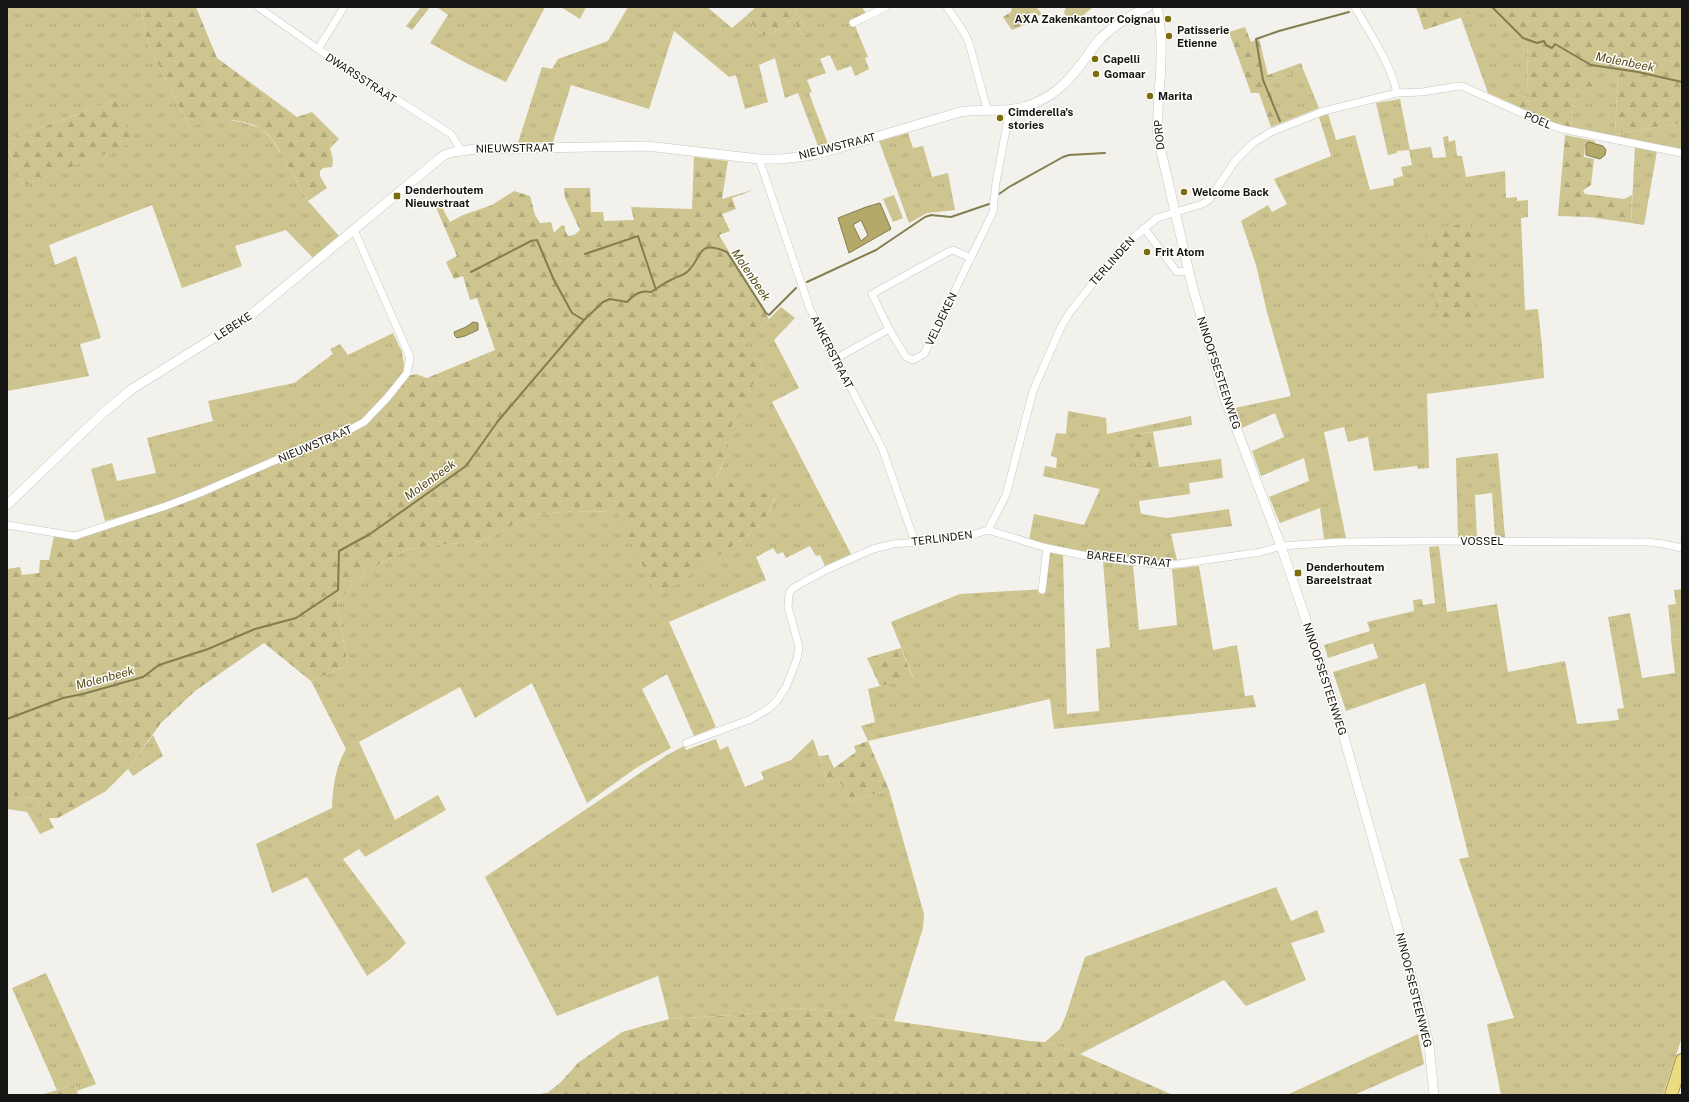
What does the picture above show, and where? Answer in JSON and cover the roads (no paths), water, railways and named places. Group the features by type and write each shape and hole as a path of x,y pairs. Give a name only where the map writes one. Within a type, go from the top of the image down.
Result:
{"highway":[{"path":"1671,1095 1682,1060"}],"street":[{"name":"DWARSSTRAAT","path":"258,7 318,50 451,134 461,150"},
{"path":"318,50 344,7"},
{"path":"853,23 886,7"},
{"path":"947,7 965,34 969,43 987,109"},
{"name":"NIEUWSTRAAT","path":"461,150 647,146 759,159 806,156 960,112 987,109 1010,109 1036,103 1063,86 1071,78 1101,38 1119,24 1148,7"},
{"name":"DORP","path":"1157,7 1161,57 1157,119 1158,138 1174,213"},
{"path":"1355,7 1382,56 1395,83 1397,92"},
{"name":"POEL","path":"1174,213 1210,200 1235,161 1253,143 1271,132 1324,111 1397,92 1422,92 1464,87 1544,123 1562,129 1682,153"},
{"name":"VELDEKEN","path":"971,258 953,250 872,294 889,329 906,357 913,360 924,354 971,258 993,212 996,182 1010,109"},
{"name":"LEBEKE","path":"7,505 102,413 132,389 252,314 444,155 461,150"},
{"name":"ANKERSTRAAT","path":"759,159 810,309 882,448 915,542"},
{"name":"TERLINDEN","path":"686,742 751,719 768,709 776,702 786,687 799,647 788,607 788,597 792,589 828,569 873,549 893,544 931,541 975,534 988,530 1006,495 1033,391 1060,327 1075,304 1113,258 1144,228 1157,218 1174,213"},
{"name":"NINOOFSESTEENWEG","path":"1174,213 1188,271 1224,396 1281,546 1336,709 1426,1031 1429,1045 1434,1095"},
{"path":"1144,228 1177,272 1188,271"},
{"name":"NIEUWSTRAAT","path":"7,525 75,536 200,493 351,429 364,422 408,373 410,357 354,230"},
{"path":"835,359 889,329"},
{"name":"BAREELSTRAAT","path":"988,530 1048,548 1087,556 1163,565 1261,552 1281,546"},
{"name":"VOSSEL","path":"1281,546 1341,542 1428,541 1648,542 1682,548"},
{"path":"1042,590 1048,548"}],"waterway":[{"name":"Molenbeek","path":"1492,7 1523,38 1537,43 1544,41 1546,45 1552,48 1555,44 1591,65 1638,72 1682,82"},
{"name":"Molenbeek","path":"1280,121 1263,80 1256,39 1279,31 1349,12"},
{"name":"Molenbeek","path":"999,194 1063,157 1069,155 1105,153"},
{"name":"Molenbeek","path":"807,282 876,250 925,217 931,215 951,217 989,204"},
{"path":"585,254 638,236 656,290"},
{"path":"471,272 531,241 537,240 553,278 572,313 584,320"},
{"name":"Molenbeek","path":"7,719 63,698 83,694 143,677 159,665 208,649 255,629 296,618 338,590 339,551 370,534 466,466 498,421 584,320 603,302 610,299 627,302 638,293 651,292 685,273 692,266 701,252 710,248 727,252 766,313 769,315 796,288"}],"place":[{"name":"AXA Zakenkantoor Coignau","path":"1168,19"},
{"name":"Patisserie Etienne","path":"1169,36"},
{"name":"Capelli","path":"1095,59"},
{"name":"Gomaar","path":"1096,74"},
{"name":"Marita","path":"1150,96"},
{"name":"Cimderella's stories","path":"1000,118"},
{"name":"Welcome Back","path":"1184,192"},
{"name":"Denderhoutem Nieuwstraat","path":"397,196"},
{"name":"Frit Atom","path":"1147,252"},
{"name":"Denderhoutem Bareelstraat","path":"1298,573"}]}
